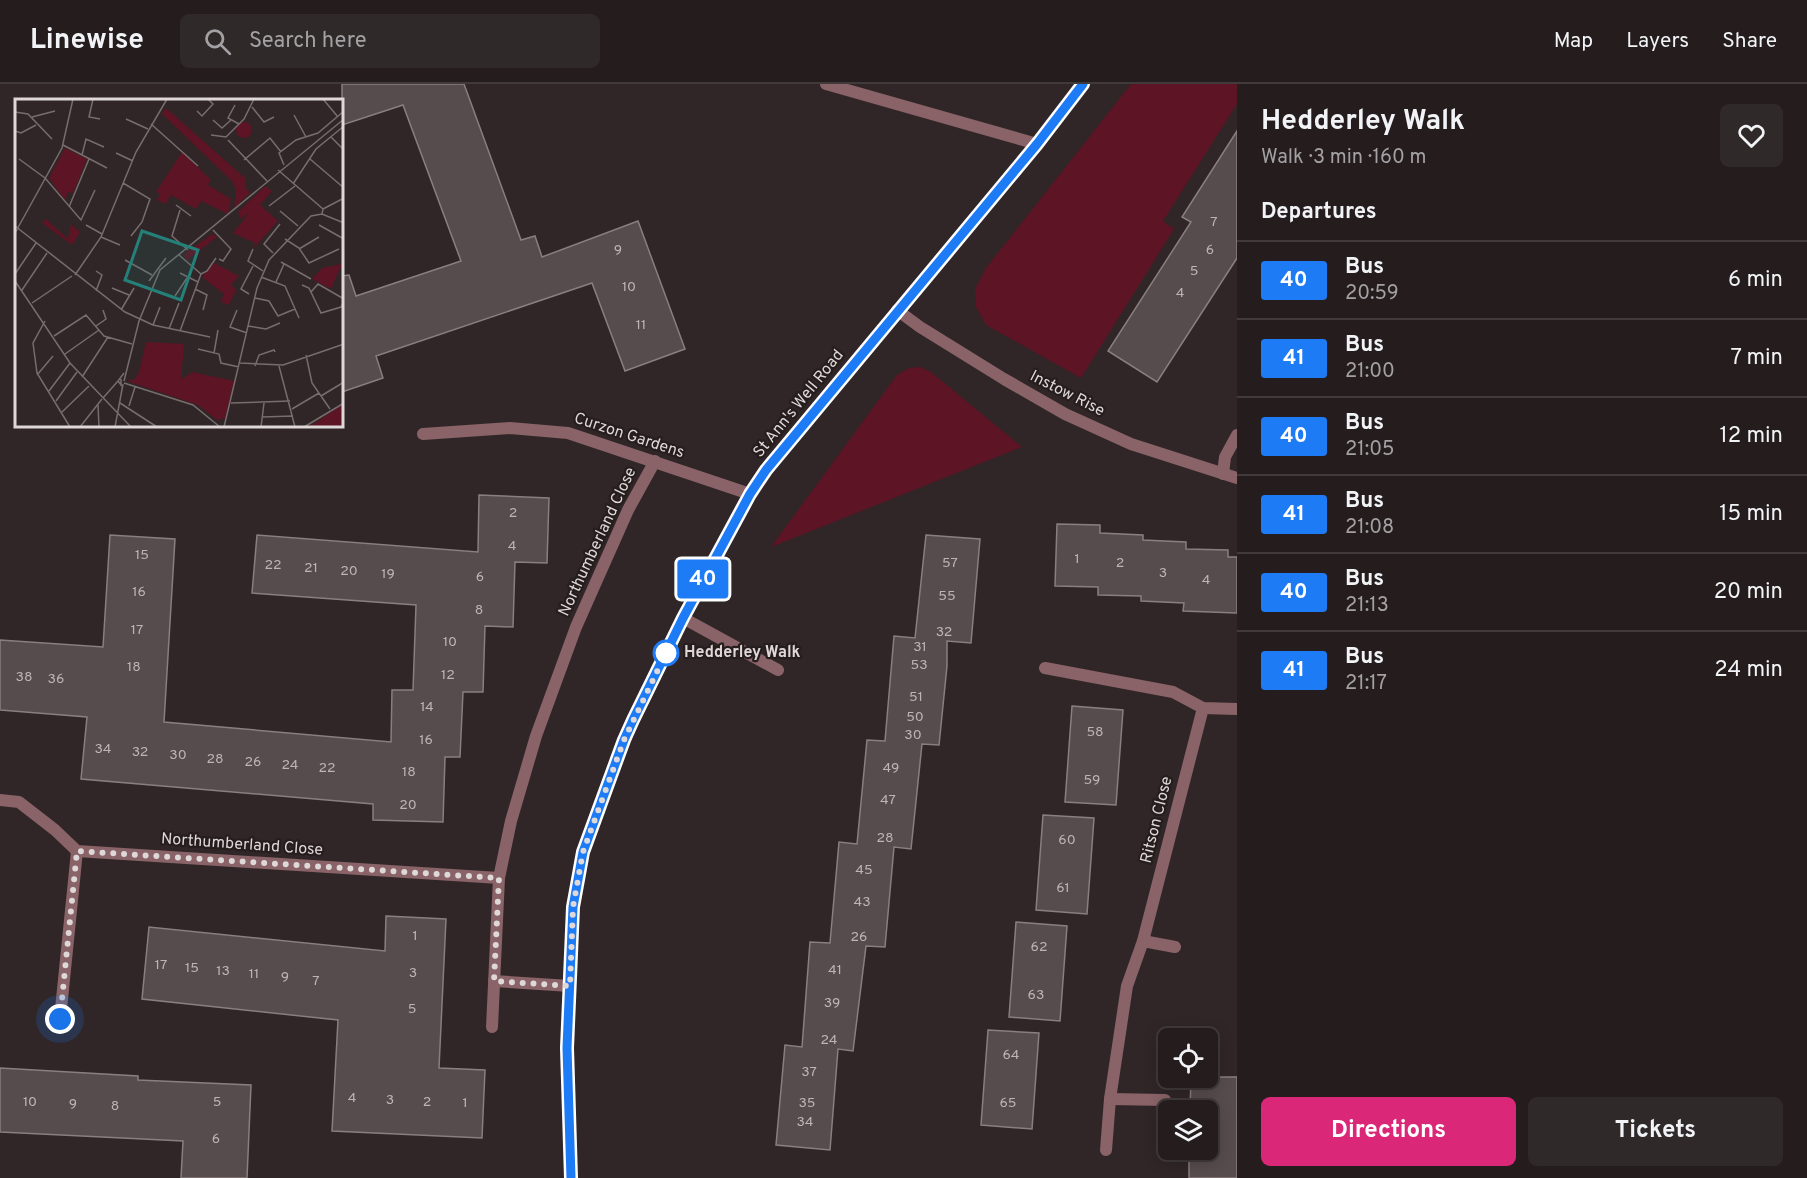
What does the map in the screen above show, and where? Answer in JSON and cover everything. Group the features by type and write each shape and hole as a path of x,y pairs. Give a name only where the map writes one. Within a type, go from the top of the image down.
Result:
{"street":[{"path":"826,84 1037,144"},
{"name":"St Ann's Well Road","path":"571,1178 567,1048 573,907 583,852 624,740 683,618 750,494 766,470 1037,144 1083,84"},
{"name":"Instow Rise","path":"897,310 920,327 1065,414 1131,444 1237,478"},
{"name":"Curzon Gardens","path":"423,434 510,428 568,432 750,494"},
{"path":"1224,474 1225,457 1237,435"},
{"name":"Northumberland Close","path":"492,1027 499,878 511,821 544,714 576,627 628,510 655,461"},
{"path":"683,618 778,670"},
{"path":"1045,668 1173,692 1203,708 1237,709"},
{"name":"Ritson Close","path":"1106,1150 1110,1099 1127,986 1143,941 1203,708"},
{"path":"0,800 19,802 77,851 60,1019"},
{"name":"Northumberland Close","path":"77,851 499,878"},
{"path":"1143,941 1175,947"},
{"path":"494,981 570,986"},
{"path":"1110,1099 1165,1100"}],"shaded area":[{"path":"1131,84 1237,84 1237,104 1163,221 1174,229 1081,378 986,325 976,307 975,289 986,268"},
{"path":"920,367 931,372 1022,447 771,547 897,375 909,368"}],"building":[{"path":"342,84 464,84 521,240 535,236 542,257 638,221 685,349 625,371 592,283 376,356 383,378 344,391 344,276 349,275 356,296 461,261 403,105 344,124 344,99 342,99"},
{"path":"1237,131 1237,258 1157,382 1108,351 1191,222 1182,217"},
{"path":"479,495 549,498 547,563 515,562 513,627 485,626 483,692 463,692 460,757 445,757 443,822 373,820 373,804 81,779 87,717 0,710 0,640 103,647 110,535 175,539 164,722 391,742 392,690 413,690 416,605 252,593 257,535 478,552"},
{"path":"1057,524 1100,525 1100,533 1143,535 1143,540 1186,542 1186,549 1228,550 1228,557 1237,557 1237,613 1183,611 1184,603 1141,601 1141,596 1098,595 1098,587 1055,586"},
{"path":"926,535 980,539 971,643 947,641 947,666 939,745 922,744 911,849 894,847 885,947 866,946 853,1051 838,1049 830,1150 776,1145 785,1045 802,1047 810,942 830,943 839,842 857,844 867,740 885,741 894,636 915,638"},
{"path":"1072,706 1123,710 1116,805 1065,802"},
{"path":"1043,815 1094,818 1087,914 1036,910"},
{"path":"386,916 446,919 439,1068 485,1070 482,1138 332,1131 338,1020 142,999 149,927 385,951"},
{"path":"1016,922 1067,926 1060,1021 1009,1017"},
{"path":"988,1030 1039,1033 1032,1129 981,1125"},
{"path":"0,1068 138,1076 138,1080 251,1085 247,1178 181,1178 183,1141 0,1132"},
{"path":"1218,1077 1237,1077 1237,1178 1189,1178 1189,1160 1218,1160 1218,1100 1190,1100 1191,1088 1218,1088"}],"bus line":[{"name":"40","path":"571,1178 567,1048 573,907 583,852 624,740 683,618 750,494 766,470 1037,144 1083,84"}],"place":[{"name":"Hedderley Walk","path":"666,653"}],"route":[{"path":"60,1019 77,851 499,878 494,981 570,986 573,907 583,852 624,740 666,653"}]}
